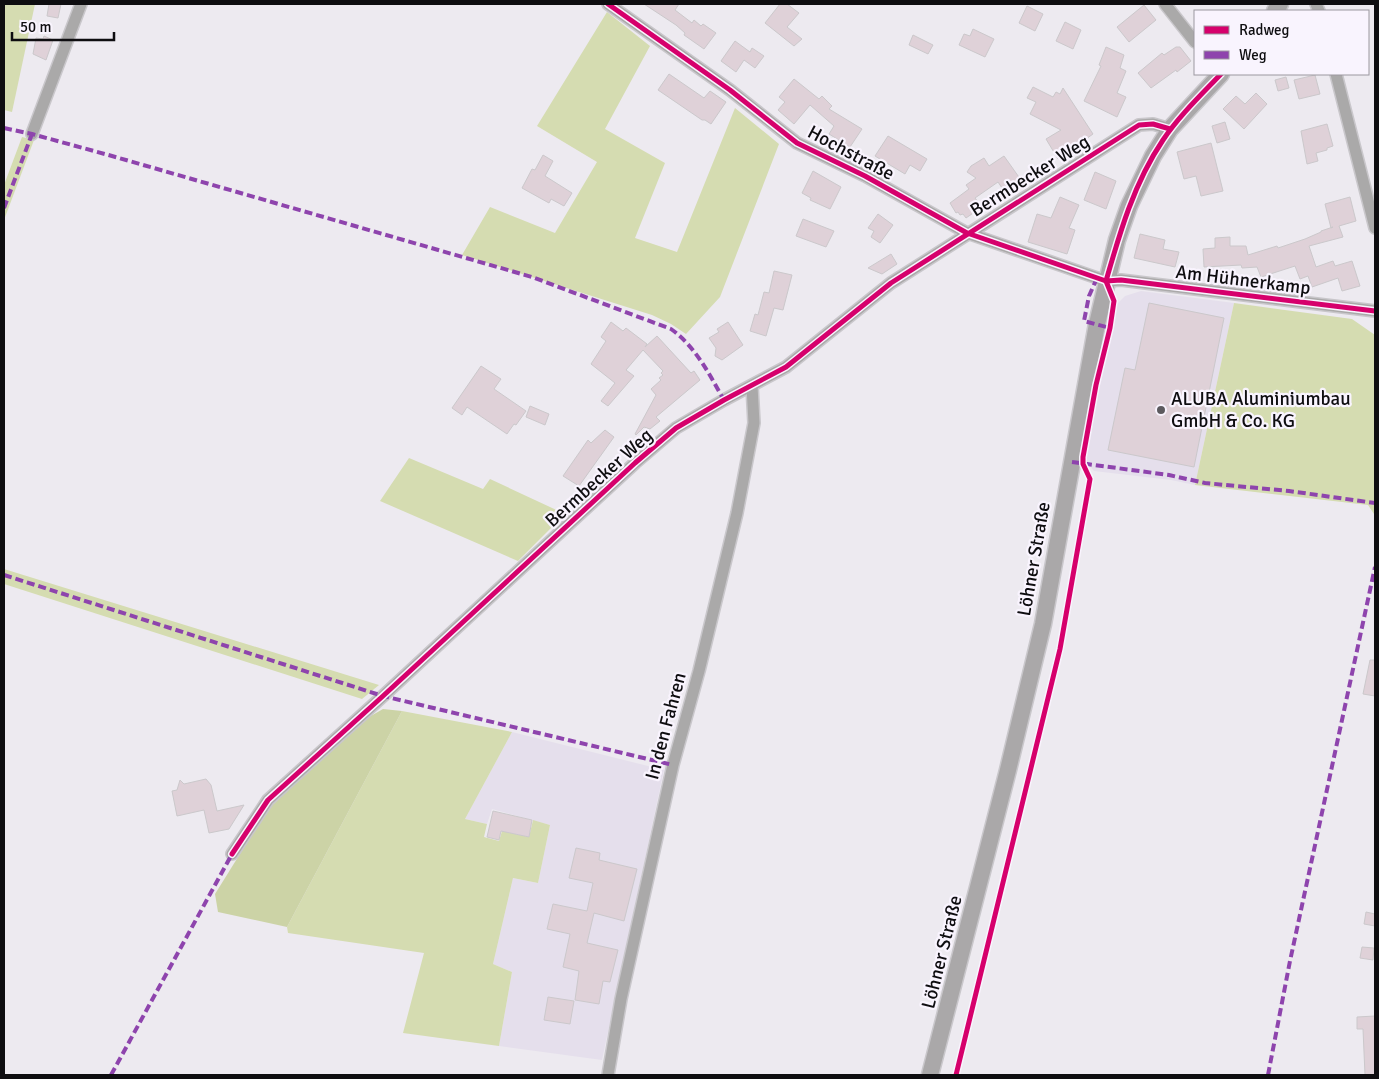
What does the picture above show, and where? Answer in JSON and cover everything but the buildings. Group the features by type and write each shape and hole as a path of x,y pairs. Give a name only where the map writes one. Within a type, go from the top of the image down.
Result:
{"main road":[{"name":"Löhner Straße","path":"930,1075 1006,780 1043,624 1088,368 1106,281 1129,206 1153,156 1170,129 1219,75"}],"street":[{"path":"32,134 81,4"},
{"path":"1165,4 1194,41"},
{"name":"Hochstraße","path":"615,6 730,90 797,143 865,176 967,233 1106,281"},
{"path":"1336,75 1375,228"},
{"name":"Bermbecker Weg","path":"232,854 268,800 635,463 676,428 786,367 891,283 1139,125 1153,124 1170,129"},
{"name":"Am Hühnerkamp","path":"1106,281 1121,280 1375,311"},
{"name":"In den Fahren","path":"608,1075 621,999 671,775 699,671 737,513 754,423 752,386"}],"shaded area":[{"name":"ALUBA Aluminiumbau GmbH & Co. KG","path":"1141,291 1234,303 1195,485 1171,480 1094,471 1085,460 1117,304 1125,296"},
{"path":"512,732 664,770 602,1060 499,1046 512,972 493,964 513,878 538,883 550,825 492,809 487,824 465,819"}],"green space":[{"path":"4,4 35,4 12,112 4,110"},
{"path":"607,12 650,46 605,129 665,163 635,238 677,252 735,108 779,144 720,297 686,334 652,315 462,255 490,207 555,233 597,162 537,126"},
{"path":"22,137 34,140 4,220 4,185"},
{"path":"1234,303 1352,319 1375,335 1374,514 1368,505 1195,485"},
{"path":"409,458 483,489 490,479 565,514 518,561 380,501"},
{"path":"4,569 379,685 362,699 4,584"},
{"path":"383,709 402,711 287,927 218,912 215,894 268,809 362,721"},
{"path":"402,711 512,732 465,819 487,824 484,837 499,841 502,831 529,837 533,820 550,825 538,883 513,878 493,964 512,972 499,1046 403,1033 424,953 288,933 287,927"}],"marked path":[{"path":"4,128 112,156 532,277 671,329 695,353 724,400"},
{"path":"4,208 32,134"},
{"path":"1097,278 1089,296 1084,321 1110,328"},
{"path":"1072,462 1169,475 1205,483 1289,491 1375,503"},
{"path":"1268,1075 1290,961 1375,567"},
{"path":"4,575 383,696 673,765"},
{"path":"111,1075 232,854"}],"cycle path":[{"path":"608,4 730,90 797,143 865,176 967,233 1106,281 1121,280 1375,311"},
{"path":"1106,281 1129,208 1153,156 1190,106 1220,75"},
{"path":"232,854 268,800 635,463 676,428 786,367 891,283 1139,125 1153,124 1170,129"},
{"path":"956,1075 1060,649 1090,479 1083,464 1083,457 1114,301 1106,281"}],"place":[{"name":"ALUBA Aluminiumbau GmbH & Co. KG","path":"1161,410"}]}
